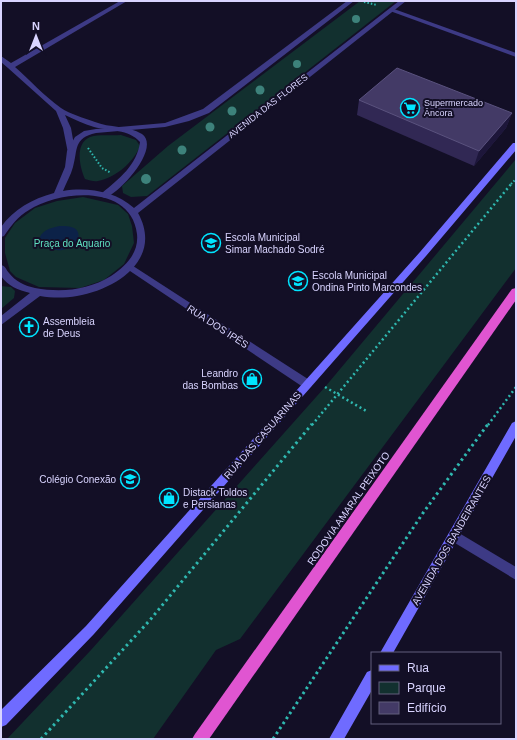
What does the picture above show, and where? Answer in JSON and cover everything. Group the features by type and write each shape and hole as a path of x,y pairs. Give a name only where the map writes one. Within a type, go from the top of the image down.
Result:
{"highway":[{"name":"RODOVIA AMARAL PEIXOTO","path":"200,739 516,292"}],"main road":[{"name":"RUA DAS CASUARINAS","path":"1,720 90,630 423,254 516,144"},
{"name":"AVENIDA DOS BANDEIRANTES","path":"387,652 516,426"},
{"path":"336,739 371,679"}],"street":[{"path":"10,67 124,1"},
{"path":"71,151 80,138 87,133 96,130 165,125 206,111 351,1"},
{"name":"AVENIDA DAS FLORES","path":"134,212 403,1"},
{"path":"392,10 516,55"},
{"path":"1,58 59,110 95,125 120,129 139,136 144,142 144,150 140,157 125,177 106,195"},
{"path":"57,195 69,167 71,151 67,128 59,110"},
{"path":"1,234 4,223 30,205 57,195 82,192 106,195 121,202 134,212 143,228 142,248 130,267 104,285 71,295 37,293 17,286 2,273"},
{"name":"RUA DOS IPÊS","path":"130,267 307,384"},
{"path":"1,321 37,293"},
{"path":"454,536 516,574"}],"path":[{"path":"80,138 102,168 112,174 125,177"},
{"path":"41,739 150,620 516,179"},
{"path":"307,384 325,387 368,412"},
{"path":"274,739 423,513 516,387"}],"green space":[{"path":"360,1 396,1 147,196 131,197 123,193 122,186 168,146"},
{"path":"101,135 121,135 136,140 140,146 129,163 111,177 96,181 85,179 81,169 80,150 85,140 90,137"},
{"path":"516,159 516,268 240,639 216,650 153,739 7,739 91,650 325,387"},
{"name":"Praça do Aquario","path":"83,197 118,205 128,214 132,226 134,243 124,264 104,280 80,288 39,287 16,277 10,271 5,253 5,238 15,223 35,208 57,201"},
{"path":"1,286 11,287 15,291 14,298 1,309"}],"water":[{"path":"60,226 73,227 78,234 78,243 67,249 53,250 38,241 46,230"}],"building":[{"path":"397,68 512,113 479,151 359,100"}],"place":[{"name":"Supermercado Âncora","path":"410,108"},
{"name":"Escola Municipal Simar Machado Sodré","path":"211,243"},
{"name":"Escola Municipal Ondina Pinto Marcondes","path":"298,281"},
{"name":"Assembleia de Deus","path":"29,327"},
{"name":"Leandro das Bombas","path":"252,379"},
{"name":"Colégio Conexão","path":"130,479"},
{"name":"Distack Toldos e Persianas","path":"169,498"}]}
